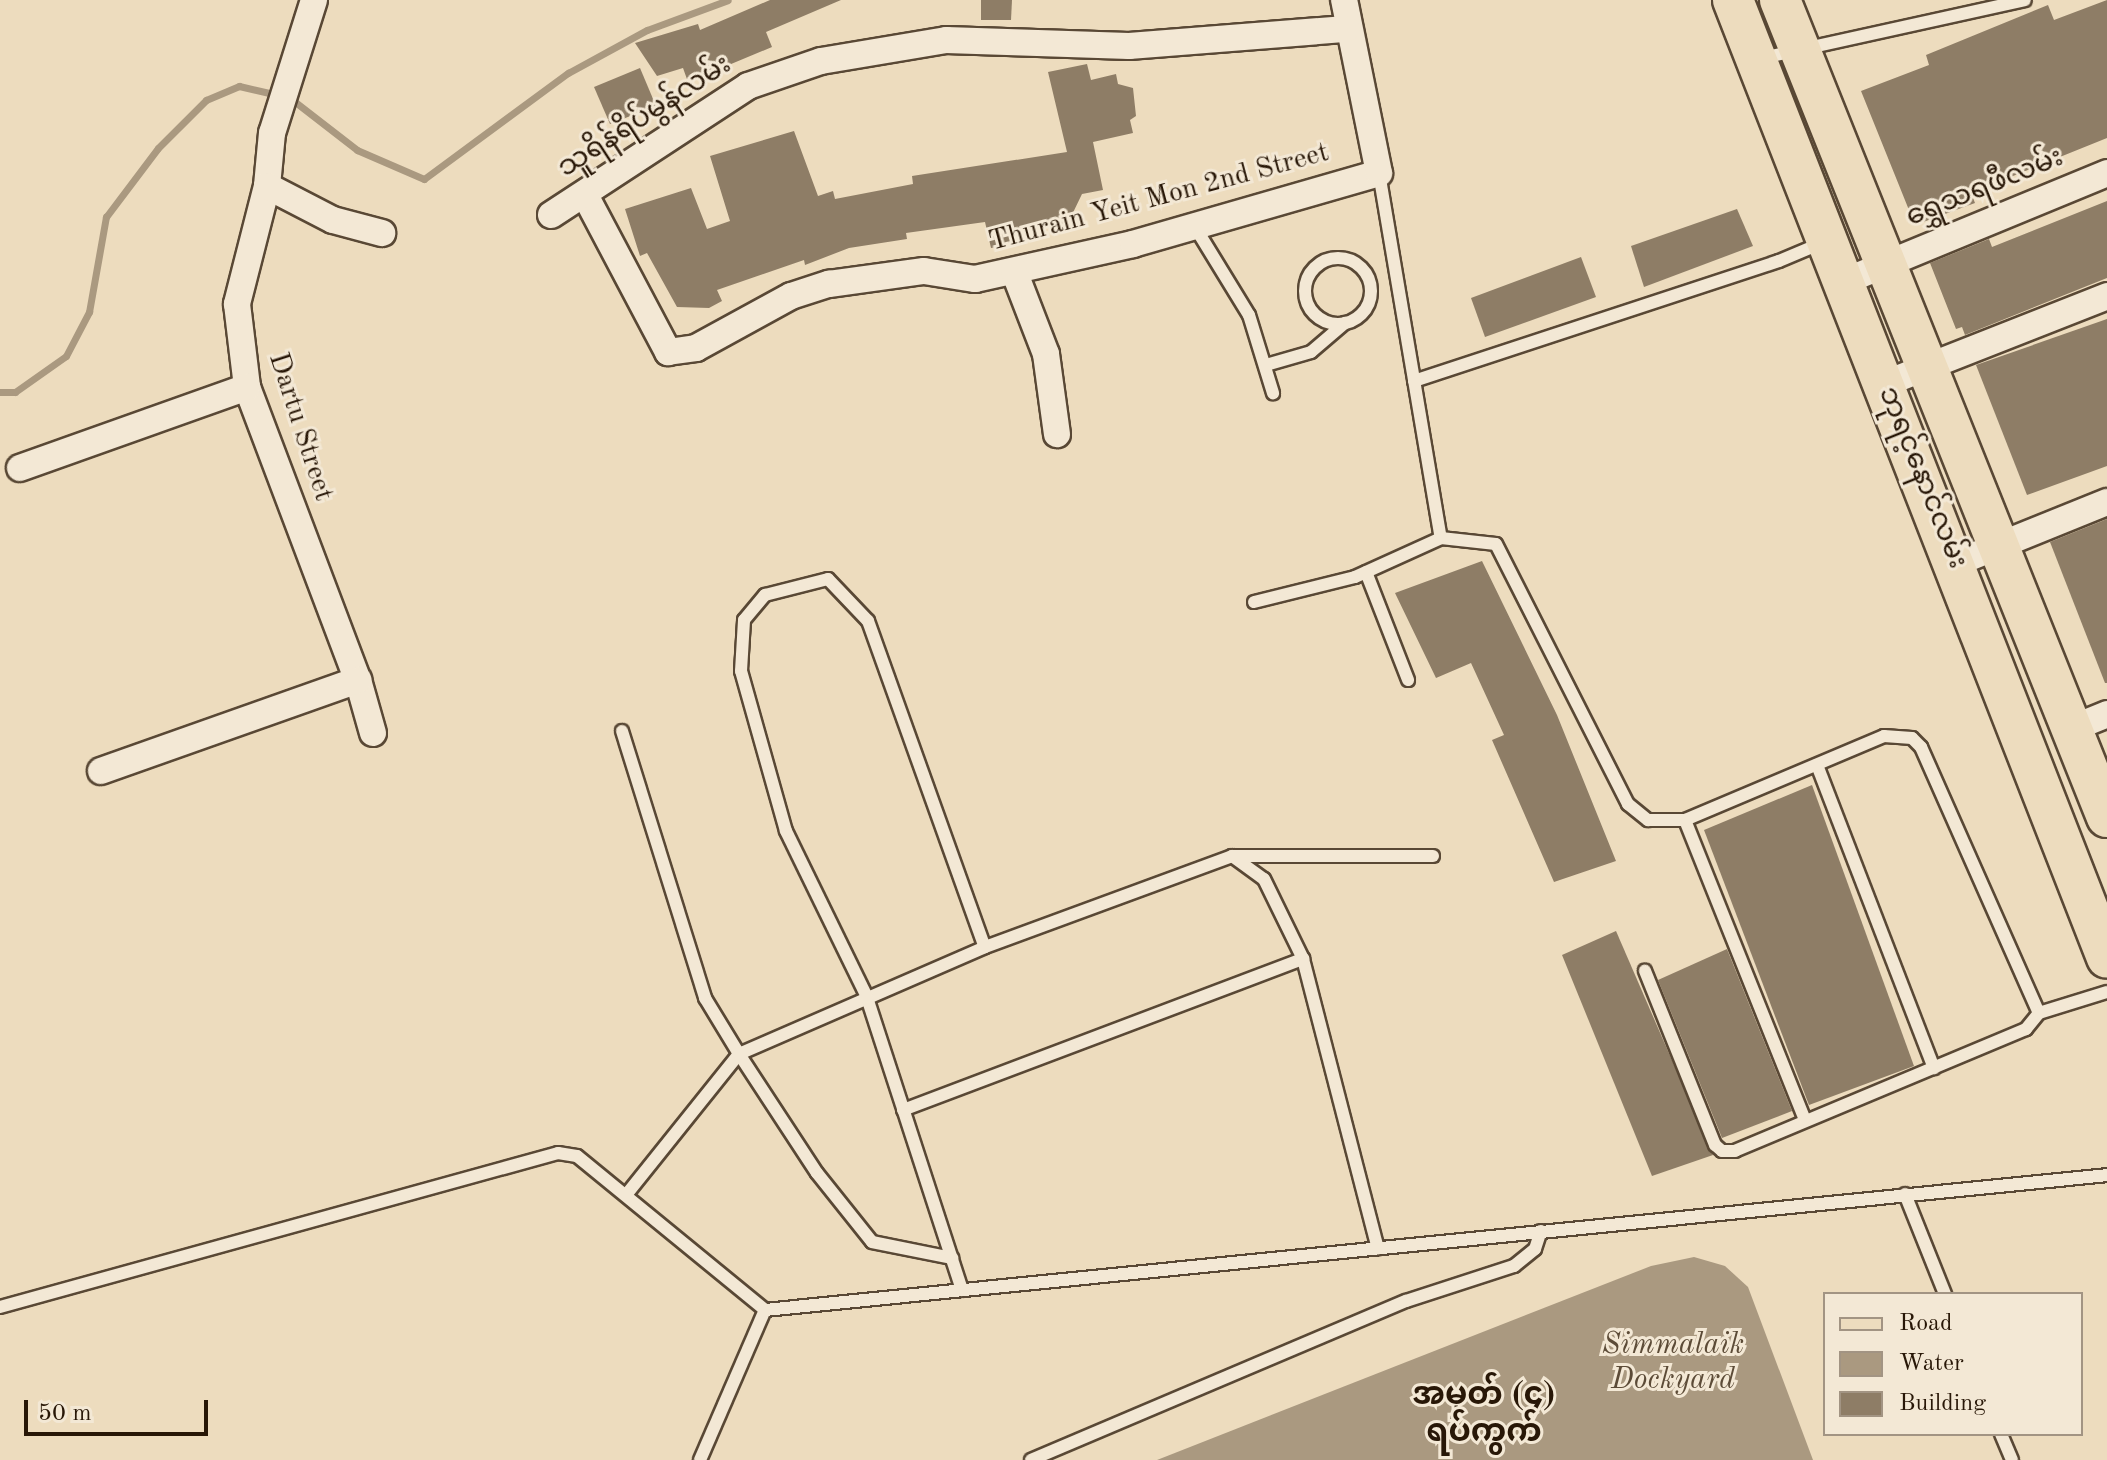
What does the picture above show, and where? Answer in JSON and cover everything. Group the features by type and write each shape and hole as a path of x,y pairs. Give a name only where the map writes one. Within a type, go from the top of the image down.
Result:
{"main road":[{"name":"ဘုရင့်နောင်လမ်း","path":"1763,5 1799,47 2001,545 2090,721 2107,817"},
{"name":"ဘုရင့်နောင်လမ်း","path":"1763,5 1756,60 1956,563 2107,958"}],"street":[{"name":"Dartu Street","path":"314,0 290,63 272,133 267,186 237,304 247,387 358,680 373,733"},
{"path":"1344,0 1346,29 1379,173"},
{"name":"သူရိန်ရိပ်မွန်လမ်း","path":"551,215 748,86 821,61 946,40 1129,46 1346,29"},
{"name":"Thurain Yeit Mon 2nd Street","path":"585,195 668,352 696,348 791,296 829,284 924,271 975,279 1195,227 1379,173"},
{"name":"ရွှေသရဖီလမ်း","path":"1843,282 2107,173"},
{"path":"267,186 333,220 382,233"},
{"path":"1014,271 1046,354 1057,434"},
{"path":"1884,384 2107,296"},
{"path":"20,468 247,387"},
{"path":"1956,563 2107,502"},
{"path":"101,771 358,680"}],"lane":[{"path":"1756,60 1799,47 2025,0"},
{"path":"1379,173 1441,538"},
{"path":"1195,227 1249,315 1273,393"},
{"path":"1414,381 1779,261 1826,241"},
{"path":"1266,365 1311,352 1366,309 1370,284 1356,263 1331,258 1310,273 1305,298 1320,318 1345,323"},
{"path":"1254,602 1366,572 1441,538 1496,544 1628,804 1648,820 1685,820 1884,736 1912,738 1921,747 2039,1013"},
{"path":"1366,572 1408,680"},
{"path":"962,1290 867,997 786,831 741,671 744,620 765,595 828,579 868,621 985,947"},
{"path":"622,731 705,998 739,1054 817,1173 872,1242 952,1258"},
{"path":"1817,765 1934,1068"},
{"path":"1685,820 1804,1118"},
{"path":"626,1195 739,1054 985,947 1232,856 1433,856"},
{"path":"1232,856 1264,879 1303,959 1378,1248"},
{"path":"903,1110 1303,959"},
{"path":"1645,971 1715,1145 1735,1151 1804,1118 2026,1029 2039,1013 2107,992"},
{"path":"0,1307 538,1155 577,1156 765,1310 2107,1175"},
{"path":"1905,1194 1944,1292"},
{"path":"1031,1460 1406,1301 1514,1266 1535,1249 1541,1231"},
{"path":"700,1460 765,1310"},
{"path":"2002,1436 2012,1460"}],"water":[{"name":"Simmalaik Dockyard","path":"1694,1257 1725,1266 1748,1287 1813,1460 1157,1460 1651,1266"}],"building":[{"path":"770,0 841,0 766,32 772,47 688,82 683,68 657,76 635,43 698,24 700,30"},
{"path":"981,0 1012,0 1011,20 981,20"},
{"path":"2107,0 2107,138 1971,193 1975,203 1915,225 1861,91 1929,65 1926,55 2048,5 2054,20"},
{"path":"1087,64 1091,80 1116,74 1118,84 1133,88 1136,116 1130,120 1133,133 1093,142 1103,190 1082,194 1068,223 1024,230 1018,243 991,248 985,222 906,233 907,239 849,248 805,265 804,260 717,290 722,301 709,308 677,307 647,253 640,256 625,209 691,188 707,229 730,221 710,156 794,131 818,196 833,191 835,199 913,184 912,176 1067,152 1048,72"},
{"path":"640,68 656,106 610,124 594,87"},
{"path":"2107,201 2107,278 1965,335 1962,327 1956,329 1930,263 1989,239 1992,247"},
{"path":"1737,209 1753,246 1644,287 1631,246"},
{"path":"1581,257 1596,297 1485,337 1471,298"},
{"path":"2107,319 2107,466 2027,495 1976,365"},
{"path":"2107,519 2107,683 2105,683 2050,542"},
{"path":"1482,561 1557,715 1616,861 1554,882 1492,740 1504,735 1471,663 1436,678 1395,593"},
{"path":"1812,785 1914,1066 1809,1105 1704,830"},
{"path":"1616,931 1713,1155 1652,1176 1562,955"},
{"path":"1727,949 1792,1111 1722,1138 1658,980"}],"waterway":[{"path":"290,98 357,150 424,179 568,73 647,30 728,0"},
{"path":"0,392 15,392 66,356 89,312 106,217 158,148 206,100 239,86 278,95"}],"district":[{"name":"အမှတ် (၄) ရပ်ကွက်","path":"1484,1416"}]}
